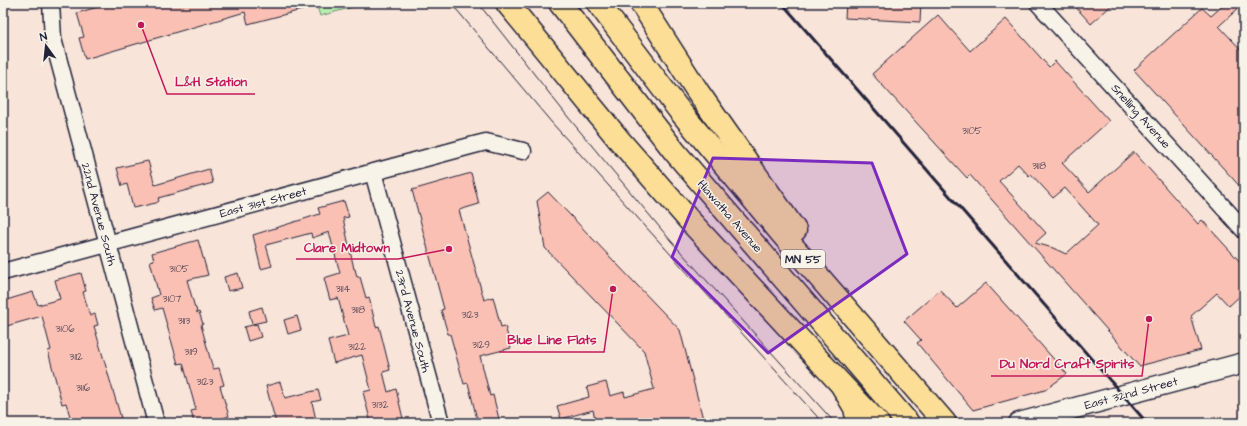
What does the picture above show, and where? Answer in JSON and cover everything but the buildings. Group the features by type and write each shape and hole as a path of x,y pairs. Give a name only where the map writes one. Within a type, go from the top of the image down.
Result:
{"main road":[{"path":"507,3 620,141 684,214 840,384 878,423"},
{"name":"Hiawatha Avenue","path":"560,3 675,152 908,423"},
{"name":"MN 55","path":"598,3 665,91 782,234 945,423"},
{"path":"641,3 698,92 856,319"},
{"path":"840,384 855,408 858,423"}],"street":[{"name":"22nd Avenue South","path":"51,3 53,39 156,423"},
{"name":"Snelling Avenue","path":"1038,3 1244,230"},
{"name":"East 31st Street","path":"3,272 486,142 523,151"},
{"name":"23rd Avenue South","path":"373,172 441,423"},
{"name":"East 32nd Street","path":"1019,423 1244,363"}],"highlighted area":[{"path":"713,158 872,163 907,254 768,353 672,257"}],"green space":[{"path":"316,3 368,3 320,16"}],"tram line":[{"path":"451,3 552,123 823,423"},
{"path":"478,3 568,117 671,241 835,423"}],"railway":[{"path":"782,3 1147,423"}],"place":[{"name":"L&H Station","path":"141,25"},
{"name":"Clare Midtown","path":"449,249"},
{"name":"Blue Line Flats","path":"613,289"},
{"name":"Du Nord Craft Spirits","path":"1149,319"}]}
